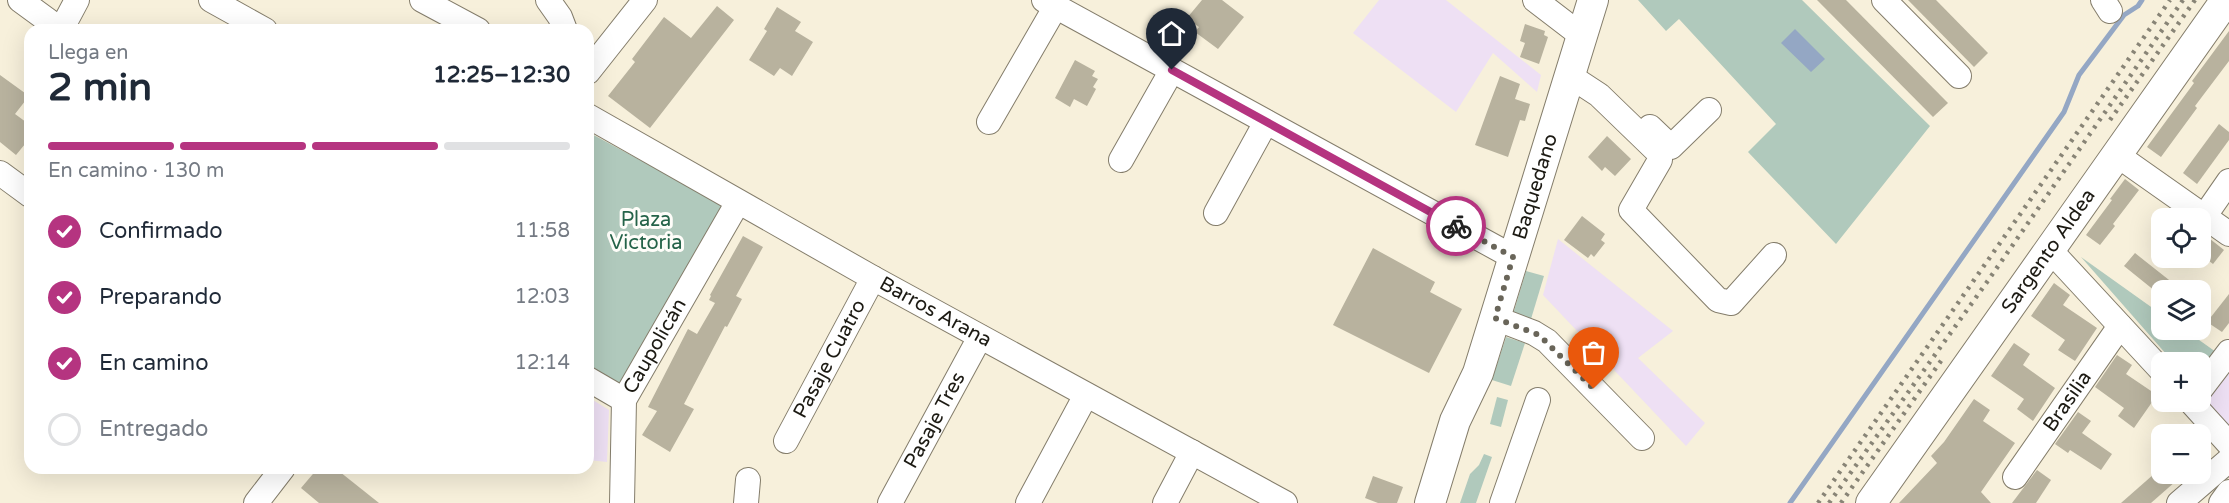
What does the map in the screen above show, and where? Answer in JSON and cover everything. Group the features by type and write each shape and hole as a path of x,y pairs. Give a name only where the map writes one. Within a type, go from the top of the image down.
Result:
{"main road":[{"name":"Baquedano","path":"1430,503 1455,421 1478,373 1593,0"},
{"name":"Sargento Aldea","path":"1871,503 2226,5"},
{"name":"Baquedano","path":"1450,503 1476,422 1478,373"}],"street":[{"path":"20,0 53,24"},
{"path":"64,24 77,0"},
{"path":"211,0 254,24"},
{"path":"422,0 467,24"},
{"path":"548,0 563,24"},
{"path":"594,64 645,0"},
{"path":"1534,0 1576,57 1599,95 1659,153 1660,160 1631,210 1718,300 1731,303 1774,255"},
{"path":"1884,0 1959,76"},
{"path":"989,122 1050,3 1513,257"},
{"path":"1576,57 1671,147 1709,110"},
{"path":"1121,160 1172,70"},
{"name":"Barros Arana","path":"594,119 873,278 1285,503"},
{"path":"1216,213 1266,122"},
{"path":"2117,155 2191,208"},
{"path":"0,173 24,191"},
{"path":"2210,208 2229,181"},
{"name":"Caupolicán","path":"622,503 624,400 738,202"},
{"path":"2211,222 2229,234"},
{"path":"2050,250 2151,359"},
{"name":"Pasaje Cuatro","path":"786,441 873,278"},
{"path":"1495,318 1534,333 1547,341 1642,438"},
{"name":"Brasilia","path":"2015,477 2120,326"},
{"name":"Pasaje Tres","path":"890,503 980,337"},
{"path":"2211,376 2229,352"},
{"path":"594,383 624,400"},
{"path":"1028,503 1086,395"},
{"path":"1502,503 1538,400"},
{"path":"2200,412 2229,444"},
{"path":"1165,503 1192,452"},
{"path":"2179,503 2229,460"},
{"path":"256,503 278,474"},
{"path":"2221,503 2229,492"}],"shaded area":[{"path":"1379,0 1446,0 1541,75 1537,92 1493,53 1456,112 1353,33"},
{"path":"1558,239 1673,331 1638,358 1705,423 1686,446 1543,295"},
{"path":"2229,369 2229,428 2211,410 2211,393"},
{"path":"594,401 609,410 607,462 594,461"}],"green space":[{"path":"1638,0 1802,0 1930,126 1836,244 1748,152 1776,124 1679,19 1666,31"},
{"name":"Plaza Victoria","path":"594,135 727,207 617,387 594,374"},
{"path":"2081,257 2151,307 2151,337"},
{"path":"1526,271 1544,276 1531,319 1513,314"},
{"path":"1506,337 1525,343 1511,386 1492,380"},
{"path":"2154,340 2199,340 2216,352 2211,359 2211,352 2164,352"},
{"path":"1497,397 1508,400 1501,427 1490,424"},
{"path":"1484,454 1492,457 1476,503 1460,503 1470,474 1479,465"}],"water":[{"path":"1795,29 1825,59 1811,72 1781,43"}],"building":[{"path":"1202,0 1222,0 1244,17 1218,49 1195,32 1199,27 1187,18"},
{"path":"1817,0 1846,0 1948,103 1933,117"},
{"path":"1908,0 1936,0 1988,53 1974,67"},
{"path":"717,6 734,20 650,128 608,96 635,62 632,59 664,17 691,38"},
{"path":"777,7 801,22 795,31 813,42 792,76 780,68 774,76 749,60 767,31 764,29"},
{"path":"1525,24 1545,31 1544,35 1548,37 1539,64 1520,57 1525,43 1520,41"},
{"path":"2229,31 2229,61 2161,157 2147,147"},
{"path":"1075,60 1095,71 1092,76 1098,79 1093,87 1096,89 1087,106 1074,99 1070,107 1055,98"},
{"path":"0,75 24,92 24,102 15,114 24,121 24,145 16,155 0,142"},
{"path":"1500,76 1520,84 1515,99 1530,104 1525,121 1520,120 1508,157 1475,145"},
{"path":"2219,124 2229,132 2229,140 2197,184 2183,173"},
{"path":"1607,136 1631,159 1615,176 1605,167 1602,171 1588,157"},
{"path":"2125,179 2139,190 2100,245 2086,235"},
{"path":"1582,216 1605,234 1601,240 1605,243 1594,257 1591,254 1588,258 1564,240"},
{"path":"743,236 763,247 736,296 742,299 727,327 725,326 684,404 694,409 670,452 642,435 657,411 648,407 688,329 697,334 715,303 709,300 710,295"},
{"path":"2211,240 2224,250 2213,264 2211,262"},
{"path":"1373,248 1435,282 1430,292 1462,309 1429,373 1333,325"},
{"path":"2135,253 2151,268 2169,280 2151,280 2151,288 2124,266"},
{"path":"2054,283 2070,295 2063,305 2097,328 2075,361 2058,350 2065,340 2031,316"},
{"path":"2229,294 2229,323 2222,332 2211,325 2211,317"},
{"path":"2014,343 2030,354 2023,365 2055,388 2033,421 2017,409 2024,399 1991,376"},
{"path":"2117,355 2132,365 2126,374 2151,391 2151,404 2134,428 2118,416 2124,408 2095,387"},
{"path":"1974,399 1990,410 1983,421 2015,443 1981,492 1991,503 1899,503 1937,463 1931,456 1944,442"},
{"path":"2078,412 2091,421 2082,433 2112,454 2101,470 2070,450 2068,453 2055,444"},
{"path":"2037,470 2051,480 2036,503 2012,503"},
{"path":"313,474 343,474 379,503 319,503 301,488"},
{"path":"1373,476 1403,487 1397,503 1378,503 1365,498"},
{"path":"2151,477 2151,484 2173,484 2151,503 2121,503"}],"waterway":[{"path":"1790,503 2064,112 2079,75 2124,15 2138,6 2142,0"}],"railway":[{"path":"1818,503 2170,0"},
{"path":"1829,503 1987,282 2183,0"},
{"path":"2110,120 2195,0"},
{"path":"1841,503 1943,358"}],"way so far":[{"path":"1456,226 1513,257 1495,318 1539,335 1594,389"}],"route":[{"path":"1172,70 1456,226"}]}
